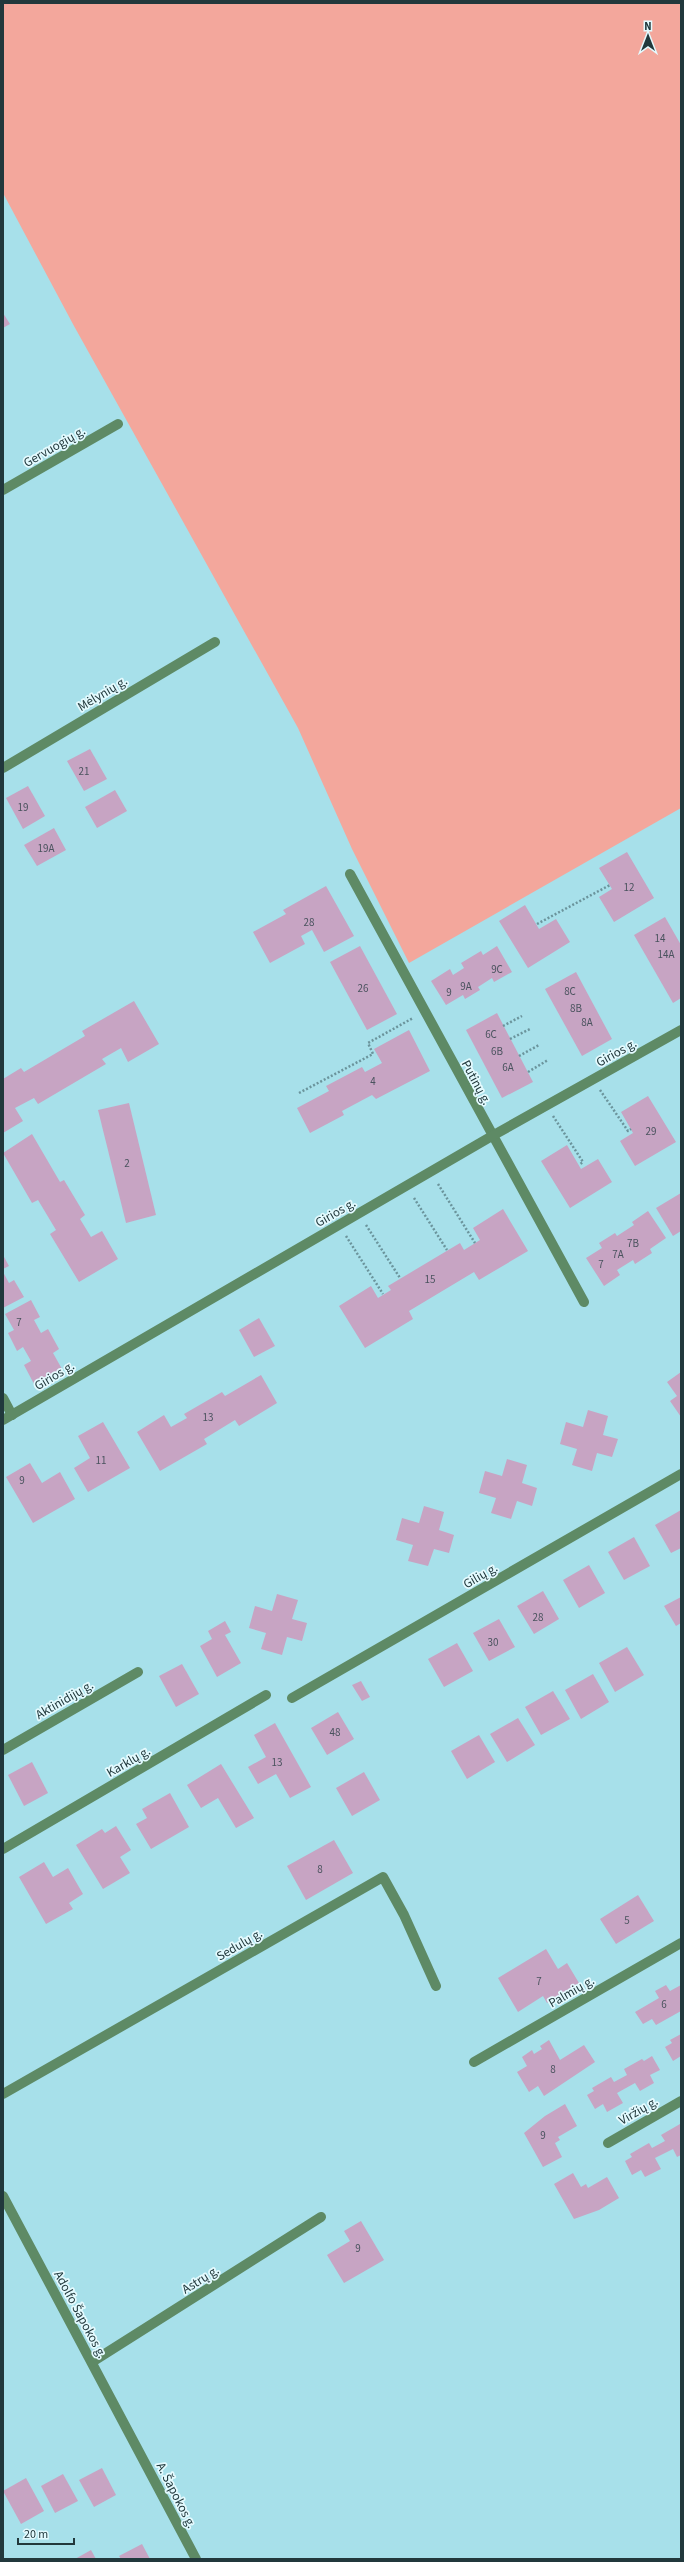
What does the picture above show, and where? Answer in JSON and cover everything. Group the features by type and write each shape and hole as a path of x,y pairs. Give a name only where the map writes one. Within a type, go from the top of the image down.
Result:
{"street":[{"name":"Gervuogių g.","path":"3,490 118,424"},
{"name":"Mėlynių g.","path":"3,768 215,642"},
{"name":"Putinų g.","path":"350,874 424,1012 584,1302"},
{"name":"Girios g.","path":"3,1420 339,1224 681,1030"},
{"path":"3,1398 12,1415"},
{"name":"Gilių g.","path":"292,1698 681,1474"},
{"name":"Aktinidijų g.","path":"3,1750 138,1672"},
{"name":"Karklų g.","path":"3,1849 266,1695"},
{"name":"Sedulų g.","path":"3,2094 383,1877 404,1915 436,1986"},
{"name":"Palmių g.","path":"474,2062 681,1943"},
{"name":"Viržių g.","path":"608,2143 681,2101"},
{"name":"Adolfo Šapokos g.","path":"3,2196 136,2443"},
{"name":"Astrų g.","path":"92,2362 321,2217"},
{"name":"A. Šapokos g.","path":"136,2443 196,2559"}],"path":[{"path":"537,924 610,885"},
{"path":"299,1094 373,1054 368,1043 424,1012"},
{"path":"504,1026 522,1016"},
{"path":"510,1039 530,1029"},
{"path":"519,1056 539,1045"},
{"path":"528,1072 548,1060"},
{"path":"593,1079 628,1131 631,1129"},
{"path":"546,1106 583,1162 579,1165"},
{"path":"431,1172 475,1243"},
{"path":"406,1186 447,1250"},
{"path":"359,1213 400,1278"},
{"path":"339,1224 384,1294"}],"shaded area":[{"path":"3,3 681,3 681,808 409,963 352,849 298,728 74,326 3,193"}],"building":[{"path":"3,313 10,324 3,328"},
{"path":"90,749 107,779 84,791 67,761"},
{"path":"28,786 45,816 23,829 6,798"},
{"path":"115,790 127,811 97,828 85,807"},
{"path":"54,828 66,850 37,866 24,845"},
{"path":"627,852 654,898 614,922 599,897 612,889 599,868"},
{"path":"326,886 354,936 324,952 312,930 301,936 305,944 270,963 253,932 286,914 283,910"},
{"path":"525,905 539,929 556,919 570,942 528,968 499,921"},
{"path":"665,917 681,945 681,998 673,1003 634,935"},
{"path":"360,946 397,1014 367,1030 330,962"},
{"path":"497,946 512,972 494,982 492,978 478,987 480,990 465,999 463,995 446,1005 431,981 450,969 453,975 464,968 461,963 481,951 483,955"},
{"path":"576,972 612,1039 582,1056 545,989"},
{"path":"134,1001 159,1044 128,1062 121,1048 102,1059 106,1064 38,1104 34,1098 15,1108 23,1121 3,1133 3,1079 21,1068 24,1072 85,1036 82,1031"},
{"path":"497,1013 533,1082 502,1098 466,1030"},
{"path":"409,1030 430,1071 376,1099 372,1095 342,1111 344,1115 310,1133 297,1108 329,1091 326,1086 362,1067 365,1072 382,1063 374,1049"},
{"path":"648,1096 676,1142 635,1166 620,1141 633,1133 621,1112"},
{"path":"129,1103 156,1215 126,1223 98,1110"},
{"path":"32,1134 60,1182 64,1180 85,1215 80,1219 91,1237 102,1231 118,1259 79,1282 50,1234 56,1230 38,1200 32,1203 3,1153"},
{"path":"567,1145 581,1169 598,1159 612,1182 570,1208 541,1161"},
{"path":"681,1193 681,1231 673,1236 656,1208"},
{"path":"503,1209 528,1251 479,1280 474,1272 409,1311 413,1319 365,1348 339,1306 371,1286 378,1298 391,1290 388,1286 460,1243 464,1250 480,1240 473,1228"},
{"path":"648,1211 666,1238 650,1249 652,1253 635,1264 633,1260 617,1270 620,1275 604,1286 586,1258 602,1248 599,1243 615,1233 617,1236 634,1225 632,1222"},
{"path":"3,1255 9,1266 3,1269"},
{"path":"3,1272 9,1283 14,1280 24,1297 3,1308"},
{"path":"31,1300 40,1317 34,1320 41,1333 48,1329 59,1349 53,1353 62,1369 34,1384 24,1365 31,1361 23,1347 17,1351 8,1333 14,1330 5,1314"},
{"path":"259,1318 275,1346 254,1357 239,1330"},
{"path":"681,1372 681,1417 670,1401 677,1396 667,1382"},
{"path":"261,1375 277,1403 239,1426 235,1420 204,1439 207,1444 160,1471 137,1432 164,1415 171,1427 187,1418 184,1414 222,1392 225,1396"},
{"path":"588,1410 608,1416 603,1435 618,1439 612,1457 597,1453 592,1471 572,1465 577,1449 560,1444 566,1422 583,1427"},
{"path":"103,1422 130,1468 88,1492 74,1468 90,1458 78,1436"},
{"path":"507,1459 527,1465 522,1483 537,1488 532,1506 517,1501 511,1519 491,1513 496,1498 479,1493 485,1471 502,1476"},
{"path":"30,1463 42,1483 60,1472 75,1499 33,1523 6,1477"},
{"path":"424,1506 444,1512 439,1530 454,1535 449,1553 434,1549 428,1566 408,1561 413,1545 396,1540 402,1518 419,1523"},
{"path":"681,1510 681,1548 671,1553 655,1525"},
{"path":"634,1537 650,1566 624,1580 608,1552"},
{"path":"589,1565 605,1593 579,1608 563,1580"},
{"path":"543,1591 559,1619 534,1634 517,1606"},
{"path":"277,1594 298,1600 292,1619 307,1623 302,1641 287,1637 282,1655 261,1649 266,1633 249,1628 255,1606 272,1611"},
{"path":"681,1597 681,1623 676,1626 664,1606"},
{"path":"499,1619 515,1647 489,1661 473,1633"},
{"path":"225,1621 231,1632 225,1635 241,1663 217,1677 200,1646 212,1639 208,1631"},
{"path":"457,1643 473,1671 444,1687 428,1659"},
{"path":"627,1647 644,1675 615,1692 599,1663"},
{"path":"182,1664 199,1694 176,1707 159,1676"},
{"path":"593,1674 609,1702 581,1719 565,1690"},
{"path":"361,1681 370,1697 362,1701 352,1685"},
{"path":"553,1691 570,1719 541,1735 525,1707"},
{"path":"338,1712 354,1739 327,1755 311,1728"},
{"path":"518,1718 535,1745 507,1762 490,1734"},
{"path":"275,1723 311,1787 290,1798 276,1774 258,1784 248,1767 266,1757 254,1735"},
{"path":"479,1735 495,1762 467,1779 451,1751"},
{"path":"32,1762 48,1793 24,1806 8,1775"},
{"path":"221,1764 254,1818 236,1828 218,1798 201,1808 187,1785"},
{"path":"364,1772 380,1800 352,1816 336,1788"},
{"path":"170,1793 189,1827 151,1849 136,1824 147,1818 142,1809"},
{"path":"116,1826 131,1850 120,1857 130,1873 103,1889 76,1845 102,1829 105,1833"},
{"path":"334,1840 353,1873 306,1900 287,1866"},
{"path":"44,1862 53,1877 68,1868 83,1894 69,1903 73,1909 46,1924 19,1877"},
{"path":"638,1895 654,1921 616,1944 600,1919"},
{"path":"546,1949 558,1969 567,1963 579,1983 547,2003 543,1996 518,2012 498,1978"},
{"path":"666,1985 670,1991 681,1985 681,2011 656,2025 652,2019 643,2024 635,2012 659,1998 655,1991"},
{"path":"681,2034 681,2056 673,2061 665,2047 672,2043 670,2040"},
{"path":"549,2040 560,2060 584,2045 595,2062 544,2096 538,2086 529,2092 517,2072 527,2066 522,2057 532,2050 534,2054 542,2049 540,2046"},
{"path":"652,2056 660,2070 650,2075 654,2083 640,2091 635,2083 617,2093 623,2103 607,2112 603,2104 595,2109 587,2095 594,2091 592,2088 611,2077 614,2082 627,2075 624,2069 642,2059 644,2061"},
{"path":"565,2104 577,2126 558,2137 560,2140 555,2143 562,2157 543,2167 524,2133 545,2116"},
{"path":"680,2124 681,2155 677,2157 673,2149 655,2158 661,2169 645,2177 641,2170 632,2175 625,2161 632,2157 630,2154 649,2143 652,2148 665,2141 661,2135"},
{"path":"573,2173 581,2187 586,2184 588,2188 607,2177 619,2198 599,2210 574,2219 554,2184"},
{"path":"361,2221 384,2260 344,2283 327,2255 350,2241 344,2231"},
{"path":"102,2468 116,2495 94,2507 79,2480"},
{"path":"63,2474 78,2501 55,2513 41,2486"},
{"path":"26,2478 44,2511 21,2524 3,2491"},
{"path":"142,2544 150,2559 121,2559 119,2556"},
{"path":"91,2550 96,2559 75,2559"}]}
